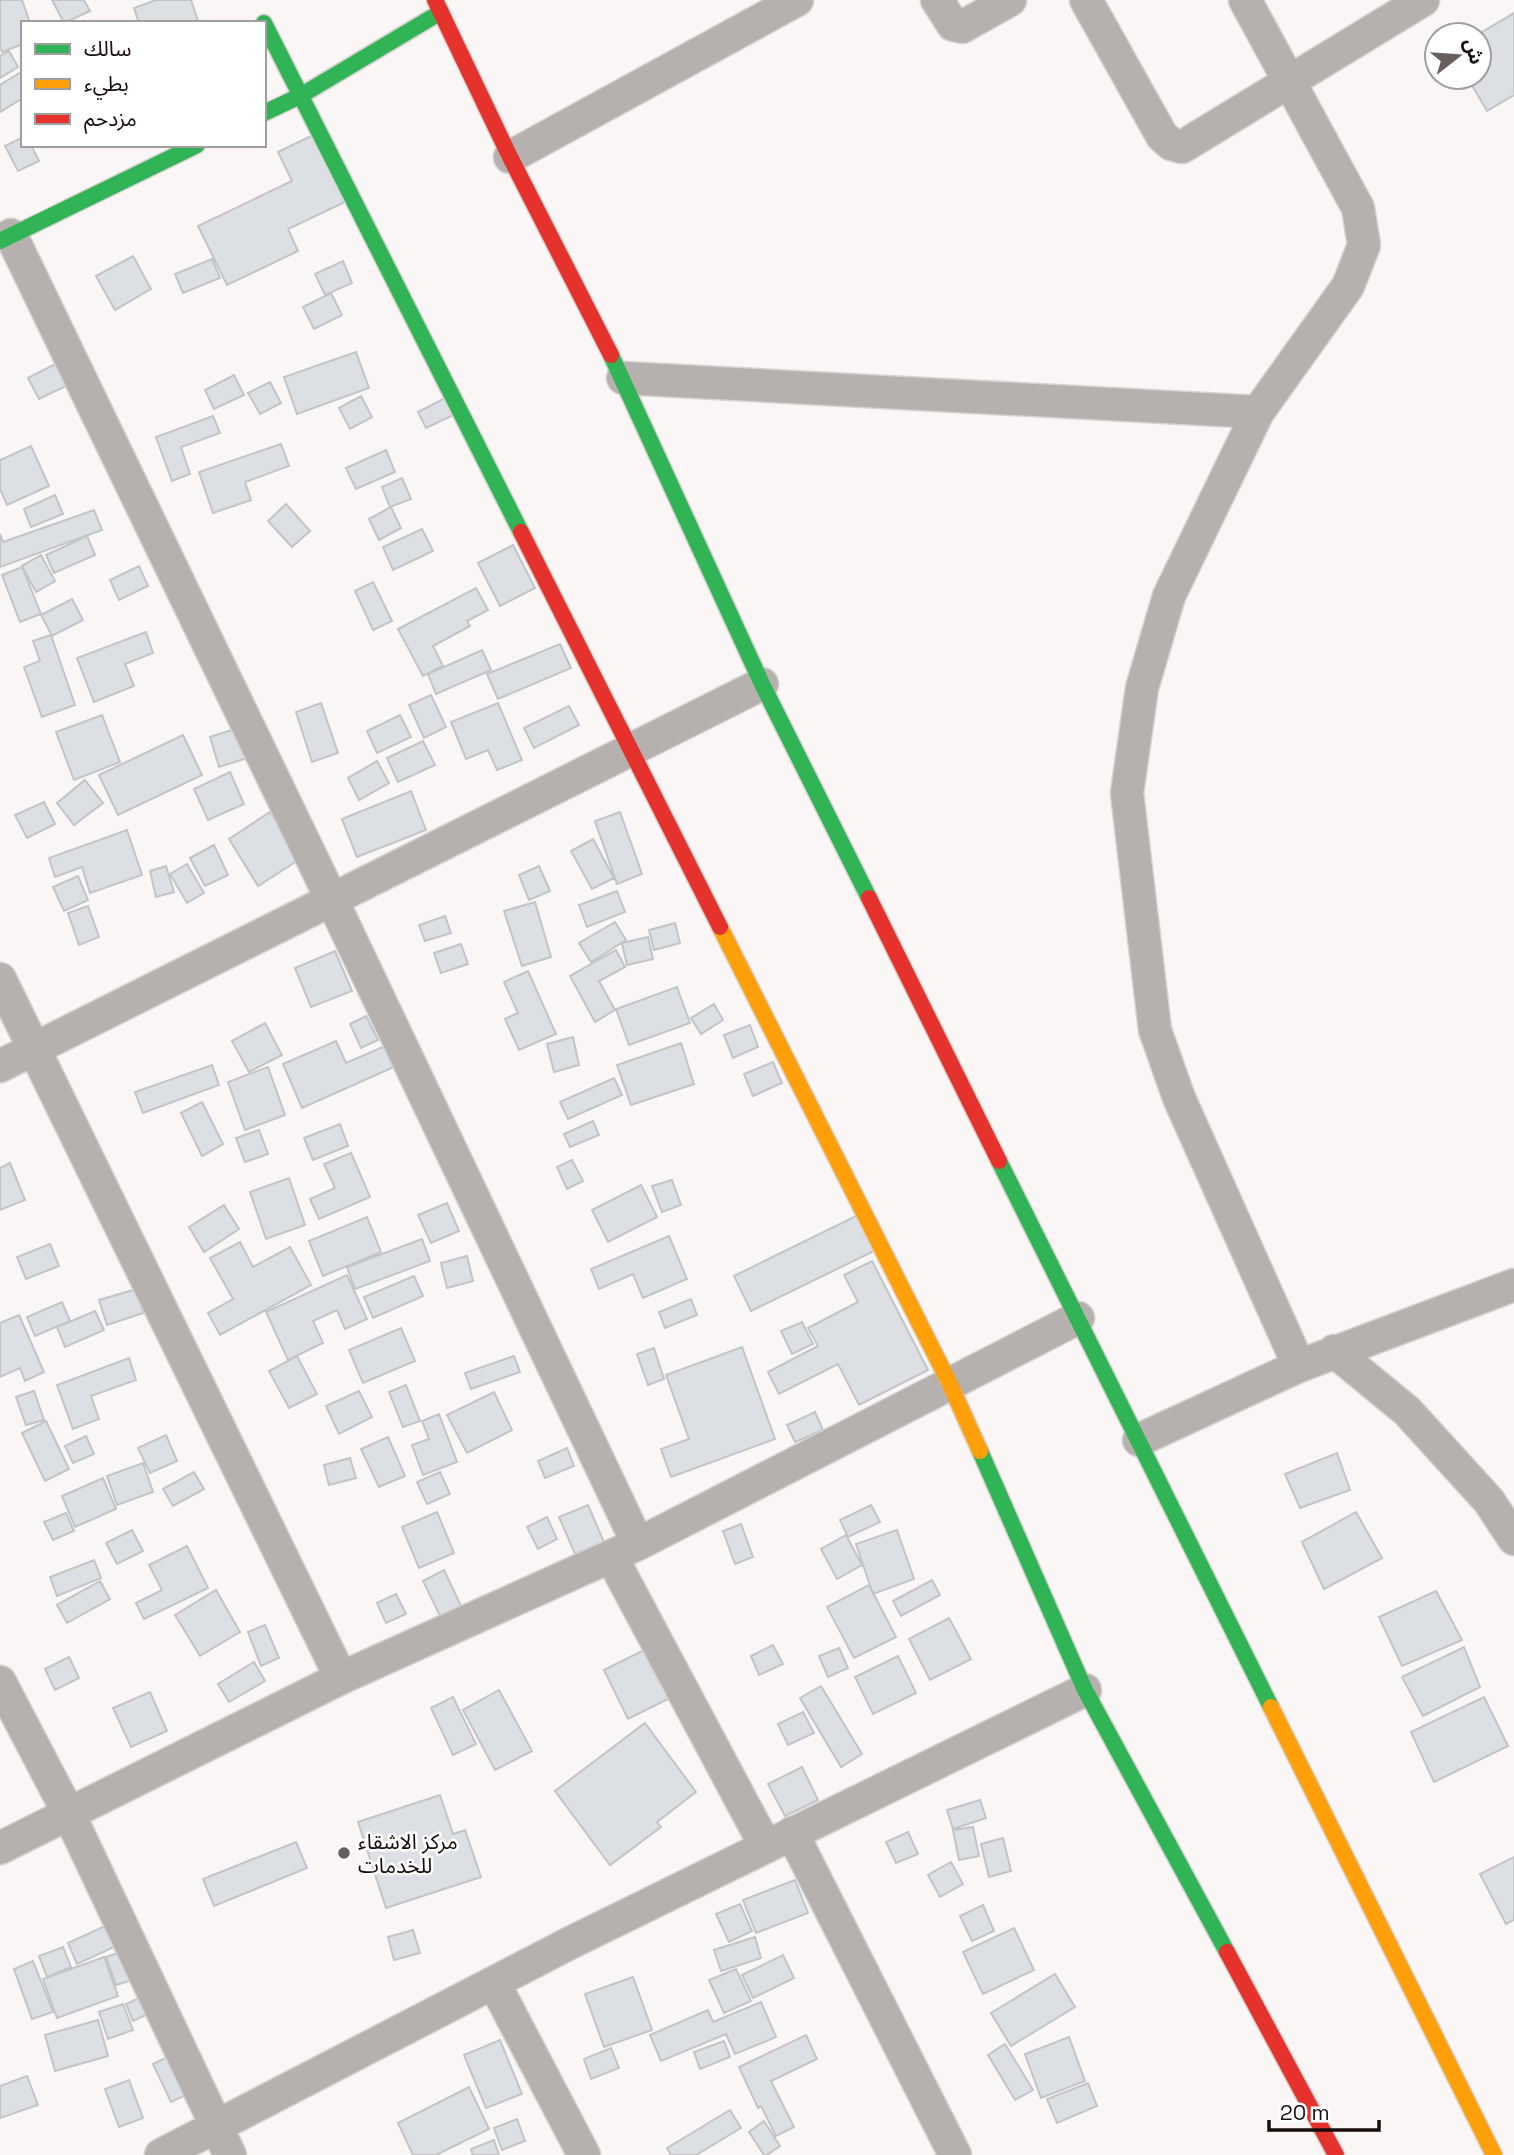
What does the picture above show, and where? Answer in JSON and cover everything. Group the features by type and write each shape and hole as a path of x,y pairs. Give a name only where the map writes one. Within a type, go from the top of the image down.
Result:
{"street":[{"path":"253,0 263,21"},
{"path":"510,157 797,0"},
{"path":"937,0 953,25 962,27 1010,0"},
{"path":"1086,0 1161,136 1171,144 1182,147 1421,1"},
{"path":"1245,0 1358,208 1364,245 1348,286 1258,412 1169,596 1142,688 1127,793 1155,1030 1179,1098 1299,1366"},
{"path":"266,112 300,96 438,6 510,157 623,378 762,684 1494,2155"},
{"path":"266,27 949,1382 1085,1690 1336,2155"},
{"path":"193,147 5,238 332,900 625,1550 779,1840 955,2155"},
{"path":"623,378 1258,412"},
{"path":"0,1066 762,684"},
{"path":"0,979 341,1678"},
{"path":"1139,1440 1334,1351 1514,1284"},
{"path":"0,1848 341,1678 625,1550 1078,1318"},
{"path":"1334,1351 1408,1411 1489,1501 1514,1539"},
{"path":"0,1682 69,1814 230,2155"},
{"path":"161,2155 494,1983 1085,1690"},
{"path":"494,1983 584,2155"}],"building":[{"path":"0,0 22,0 29,21 21,21 21,45 2,52"},
{"path":"52,0 84,0 90,11 63,21"},
{"path":"156,0 191,0 198,21 138,21 134,8"},
{"path":"1514,13 1514,95 1487,111 1475,91 1493,91 1493,25"},
{"path":"9,51 18,67 0,78 0,56"},
{"path":"21,72 21,99 0,112 0,85"},
{"path":"313,135 345,202 288,229 298,251 227,285 198,226 292,181 278,152"},
{"path":"21,138 21,147 32,147 39,161 18,171 5,146"},
{"path":"133,256 151,289 115,310 96,276"},
{"path":"212,259 220,278 183,293 175,274"},
{"path":"343,261 352,283 325,295 315,274"},
{"path":"331,293 342,315 314,329 303,307"},
{"path":"356,352 369,388 297,414 284,377"},
{"path":"59,362 70,384 39,399 28,378"},
{"path":"234,375 244,395 214,409 205,390"},
{"path":"270,382 281,403 260,414 248,393"},
{"path":"453,394 462,411 426,428 418,412"},
{"path":"361,396 372,417 350,429 339,408"},
{"path":"213,416 220,433 181,447 190,474 172,481 156,437"},
{"path":"281,444 289,466 245,482 251,500 213,513 199,472"},
{"path":"31,446 49,486 7,505 0,489 0,460"},
{"path":"386,450 395,472 356,489 346,468"},
{"path":"402,478 411,499 390,507 382,487"},
{"path":"55,495 63,514 31,527 24,509"},
{"path":"286,504 310,531 292,547 268,521"},
{"path":"391,507 401,528 379,540 369,519"},
{"path":"94,510 102,530 0,567 0,534 3,542"},
{"path":"422,529 433,551 393,570 383,547"},
{"path":"87,536 95,555 54,573 46,555"},
{"path":"513,545 535,588 500,606 478,563"},
{"path":"41,555 55,581 36,592 22,566"},
{"path":"139,566 148,586 119,600 110,580"},
{"path":"22,567 41,614 20,622 2,575"},
{"path":"373,582 392,621 373,630 355,591"},
{"path":"476,588 488,610 467,621 470,626 433,646 443,666 423,676 398,629"},
{"path":"72,599 83,620 52,636 41,615"},
{"path":"146,632 153,653 125,664 134,686 94,702 77,658"},
{"path":"51,635 75,705 42,717 24,667 40,661 33,641"},
{"path":"560,644 571,668 498,699 487,674"},
{"path":"482,650 491,670 436,694 428,674"},
{"path":"431,695 446,727 424,738 409,705"},
{"path":"321,703 338,753 312,762 296,712"},
{"path":"498,703 522,760 497,770 488,750 466,759 451,722"},
{"path":"569,706 579,725 534,748 524,728"},
{"path":"102,715 120,762 74,780 56,732"},
{"path":"400,715 411,737 377,753 367,731"},
{"path":"238,728 247,758 219,767 210,737"},
{"path":"183,735 202,775 118,815 99,775"},
{"path":"423,741 435,765 398,782 387,758"},
{"path":"377,761 389,783 359,800 348,778"},
{"path":"230,772 244,804 208,820 194,789"},
{"path":"85,780 103,803 74,825 57,803"},
{"path":"411,791 426,830 357,857 342,819"},
{"path":"44,802 55,824 27,838 15,815"},
{"path":"270,812 300,859 258,886 229,839"},
{"path":"620,812 642,874 617,884 595,821"},
{"path":"127,830 142,875 90,893 82,867 55,877 49,858"},
{"path":"593,839 614,878 592,889 571,851"},
{"path":"214,845 228,875 205,886 190,858"},
{"path":"187,864 204,893 187,903 170,874"},
{"path":"166,866 174,892 156,897 150,871"},
{"path":"539,866 550,891 529,900 519,875"},
{"path":"78,876 88,900 64,911 53,887"},
{"path":"617,891 625,912 587,927 579,905"},
{"path":"535,902 551,957 522,966 504,911"},
{"path":"88,906 99,937 79,945 68,913"},
{"path":"445,916 451,933 425,941 419,925"},
{"path":"615,922 626,940 591,962 579,943"},
{"path":"675,923 680,943 654,950 649,930"},
{"path":"648,937 653,959 627,965 622,943"},
{"path":"461,944 468,964 441,973 434,953"},
{"path":"616,950 625,967 599,981 615,1010 595,1022 570,976"},
{"path":"335,951 352,991 311,1007 295,968"},
{"path":"528,971 556,1034 519,1050 505,1019 518,1013 504,982"},
{"path":"677,987 690,1023 629,1045 616,1009"},
{"path":"714,1004 723,1020 701,1034 691,1018"},
{"path":"366,1016 378,1040 361,1048 350,1024"},
{"path":"265,1023 282,1055 249,1072 232,1041"},
{"path":"750,1025 758,1047 733,1058 724,1035"},
{"path":"573,1037 579,1065 554,1072 547,1044"},
{"path":"336,1041 346,1063 385,1046 394,1067 302,1108 283,1064"},
{"path":"681,1043 694,1084 631,1105 617,1065"},
{"path":"773,1062 782,1083 753,1096 744,1074"},
{"path":"212,1065 219,1085 143,1113 135,1092"},
{"path":"268,1067 285,1115 245,1130 228,1082"},
{"path":"614,1078 622,1095 568,1119 560,1102"},
{"path":"202,1102 223,1144 202,1156 181,1113"},
{"path":"593,1121 599,1135 570,1147 564,1134"},
{"path":"340,1124 348,1146 313,1160 304,1138"},
{"path":"259,1130 268,1154 245,1162 236,1138"},
{"path":"351,1153 370,1197 319,1219 310,1199 335,1188 324,1164"},
{"path":"572,1160 583,1181 567,1189 557,1167"},
{"path":"10,1163 25,1200 0,1210 0,1168"},
{"path":"289,1178 305,1225 266,1239 250,1192"},
{"path":"672,1180 681,1205 662,1212 652,1186"},
{"path":"641,1185 657,1217 608,1242 592,1210"},
{"path":"447,1203 459,1231 431,1243 418,1215"},
{"path":"224,1205 239,1229 204,1252 189,1227"},
{"path":"858,1215 876,1250 751,1311 734,1276"},
{"path":"367,1217 381,1252 323,1276 309,1241"},
{"path":"669,1236 687,1279 643,1298 633,1274 599,1289 591,1269"},
{"path":"422,1239 430,1261 355,1289 347,1267"},
{"path":"240,1242 253,1267 290,1247 311,1285 220,1335 208,1313 233,1299 210,1258"},
{"path":"50,1244 59,1266 26,1279 17,1257"},
{"path":"467,1256 473,1281 447,1288 441,1263"},
{"path":"872,1261 928,1370 859,1405 838,1364 779,1394 768,1372 818,1346 808,1328 858,1302 844,1275"},
{"path":"347,1275 367,1319 345,1329 337,1310 313,1321 323,1343 288,1360 266,1312"},
{"path":"414,1276 423,1296 373,1318 364,1297"},
{"path":"136,1289 143,1313 107,1325 99,1300"},
{"path":"691,1299 697,1315 665,1328 659,1312"},
{"path":"62,1302 70,1321 35,1336 27,1317"},
{"path":"95,1311 104,1330 65,1347 57,1327"},
{"path":"19,1315 44,1372 25,1381 20,1368 0,1377 0,1323"},
{"path":"802,1322 813,1344 792,1354 781,1331"},
{"path":"401,1328 415,1361 363,1383 349,1350"},
{"path":"742,1347 775,1439 671,1477 661,1449 689,1439 666,1375"},
{"path":"654,1348 664,1379 648,1385 637,1354"},
{"path":"297,1356 317,1394 289,1408 269,1371"},
{"path":"514,1356 520,1372 471,1389 465,1373"},
{"path":"129,1358 136,1380 91,1396 99,1419 73,1429 57,1385"},
{"path":"406,1385 420,1421 403,1427 389,1392"},
{"path":"34,1391 44,1420 26,1425 16,1397"},
{"path":"359,1391 372,1417 339,1434 326,1406"},
{"path":"494,1392 512,1430 467,1453 447,1415"},
{"path":"815,1412 823,1430 795,1442 787,1425"},
{"path":"439,1414 457,1462 423,1475 412,1445 429,1439 422,1421"},
{"path":"46,1421 69,1469 45,1481 22,1433"},
{"path":"166,1435 177,1461 150,1473 138,1448"},
{"path":"86,1436 94,1454 73,1463 65,1446"},
{"path":"388,1437 405,1476 379,1487 361,1449"},
{"path":"567,1448 574,1466 545,1478 538,1461"},
{"path":"1337,1453 1350,1490 1300,1508 1285,1474"},
{"path":"350,1458 356,1478 329,1485 324,1465"},
{"path":"143,1463 153,1492 117,1505 107,1476"},
{"path":"194,1472 204,1489 173,1506 163,1489"},
{"path":"440,1472 450,1494 427,1504 417,1482"},
{"path":"103,1478 116,1509 75,1527 62,1496"},
{"path":"588,1505 604,1542 575,1554 559,1517"},
{"path":"871,1505 880,1522 848,1537 840,1520"},
{"path":"437,1512 454,1553 419,1568 402,1527"},
{"path":"1356,1512 1382,1558 1324,1589 1302,1542"},
{"path":"66,1513 74,1531 53,1540 44,1522"},
{"path":"547,1517 557,1539 538,1549 527,1527"},
{"path":"741,1524 753,1557 735,1564 723,1531"},
{"path":"132,1530 143,1551 117,1564 106,1543"},
{"path":"897,1530 914,1579 873,1594 856,1544"},
{"path":"846,1535 862,1565 837,1579 821,1549"},
{"path":"187,1546 208,1588 144,1619 136,1603 162,1590 149,1565"},
{"path":"94,1560 101,1578 57,1596 50,1577"},
{"path":"444,1570 461,1606 440,1616 423,1581"},
{"path":"932,1580 940,1595 901,1616 893,1601"},
{"path":"100,1581 110,1599 67,1623 57,1605"},
{"path":"869,1585 896,1637 854,1658 827,1607"},
{"path":"216,1590 240,1632 200,1656 175,1615"},
{"path":"1436,1591 1462,1640 1402,1666 1379,1617"},
{"path":"396,1594 406,1614 386,1623 377,1603"},
{"path":"949,1618 971,1659 930,1680 909,1639"},
{"path":"265,1625 279,1658 261,1666 248,1632"},
{"path":"773,1645 783,1664 759,1675 751,1656"},
{"path":"1464,1647 1480,1687 1423,1716 1402,1677"},
{"path":"648,1648 672,1697 628,1719 604,1670"},
{"path":"839,1648 848,1668 828,1677 819,1656"},
{"path":"898,1656 916,1693 873,1714 855,1677"},
{"path":"69,1657 79,1678 55,1690 45,1669"},
{"path":"254,1662 265,1681 229,1702 218,1684"},
{"path":"821,1686 862,1754 841,1767 800,1698"},
{"path":"499,1690 532,1751 495,1770 463,1710"},
{"path":"150,1692 167,1731 131,1747 113,1708"},
{"path":"453,1697 476,1744 453,1755 431,1708"},
{"path":"1484,1697 1508,1746 1434,1782 1411,1732"},
{"path":"803,1712 814,1733 788,1745 778,1724"},
{"path":"645,1723 696,1792 657,1822 661,1827 610,1865 555,1791"},
{"path":"802,1767 818,1800 785,1816 768,1784"},
{"path":"440,1795 453,1834 465,1830 481,1877 386,1908 358,1822"},
{"path":"980,1800 986,1818 953,1829 947,1810"},
{"path":"973,1827 979,1856 959,1860 953,1830"},
{"path":"908,1832 918,1854 896,1863 886,1842"},
{"path":"1003,1838 1011,1871 989,1877 981,1844"},
{"path":"296,1842 307,1868 214,1906 203,1879"},
{"path":"1514,1857 1514,1920 1506,1924 1480,1874"},
{"path":"951,1862 963,1884 940,1897 928,1875"},
{"path":"795,1880 808,1913 756,1933 743,1900"},
{"path":"740,1904 752,1931 729,1942 716,1914"},
{"path":"983,1905 994,1931 972,1941 960,1916"},
{"path":"116,1921 125,1942 77,1964 68,1943"},
{"path":"1014,1928 1034,1970 983,1994 963,1952"},
{"path":"413,1930 420,1953 394,1960 388,1937"},
{"path":"755,1937 761,1958 721,1971 714,1950"},
{"path":"63,1947 71,1967 47,1977 39,1956"},
{"path":"130,1949 139,1978 116,1985 106,1957"},
{"path":"783,1955 794,1978 753,1998 742,1975"},
{"path":"104,1957 118,1996 57,2018 43,1979"},
{"path":"33,1961 53,2012 32,2019 14,1969"},
{"path":"736,1969 751,2001 724,2013 709,1980"},
{"path":"1055,1974 1075,2007 1011,2046 991,2013"},
{"path":"633,1977 652,2030 604,2047 585,1994"},
{"path":"148,1994 155,2011 133,2021 126,2004"},
{"path":"761,2002 776,2037 735,2054 726,2034 661,2061 650,2035 708,2010 713,2022"},
{"path":"123,2004 133,2030 108,2039 99,2012"},
{"path":"98,2020 108,2056 55,2071 45,2035"},
{"path":"806,2035 817,2059 771,2081 794,2127 776,2136 761,2106 758,2108 739,2067"},
{"path":"1069,2037 1085,2081 1041,2098 1025,2054"},
{"path":"500,2040 522,2094 486,2108 464,2055"},
{"path":"724,2041 730,2057 700,2069 694,2052"},
{"path":"1005,2044 1033,2090 1015,2100 988,2055"},
{"path":"611,2048 619,2068 591,2079 584,2059"},
{"path":"180,2051 197,2090 171,2102 153,2064"},
{"path":"27,2076 38,2105 0,2118 0,2086"},
{"path":"129,2080 143,2118 119,2127 105,2089"},
{"path":"1088,2083 1097,2106 1057,2123 1047,2099"},
{"path":"469,2087 489,2129 436,2155 413,2155 398,2123"},
{"path":"730,2110 741,2128 696,2155 671,2155 667,2148"},
{"path":"517,2119 525,2141 502,2150 494,2128"},
{"path":"764,2121 780,2146 767,2155 764,2155 749,2132"},
{"path":"494,2140 499,2155 473,2155 471,2149"}],"traffic: fast":[{"path":"266,112 300,96 441,12"},
{"path":"266,27 521,532"},
{"path":"0,241 193,147"},
{"path":"611,355 762,684 869,898"},
{"path":"999,1161 1271,1707"},
{"path":"980,1451 1085,1690 1227,1952"}],"traffic: slow":[{"path":"720,927 949,1382 980,1451"},
{"path":"1271,1707 1494,2155"}],"traffic: jam":[{"path":"435,0 510,157 611,355"},
{"path":"521,532 720,927"},
{"path":"869,898 999,1161"},
{"path":"1227,1952 1336,2155"}],"place":[{"name":"مركز الاشقاء للخدمات","path":"344,1853"}]}
